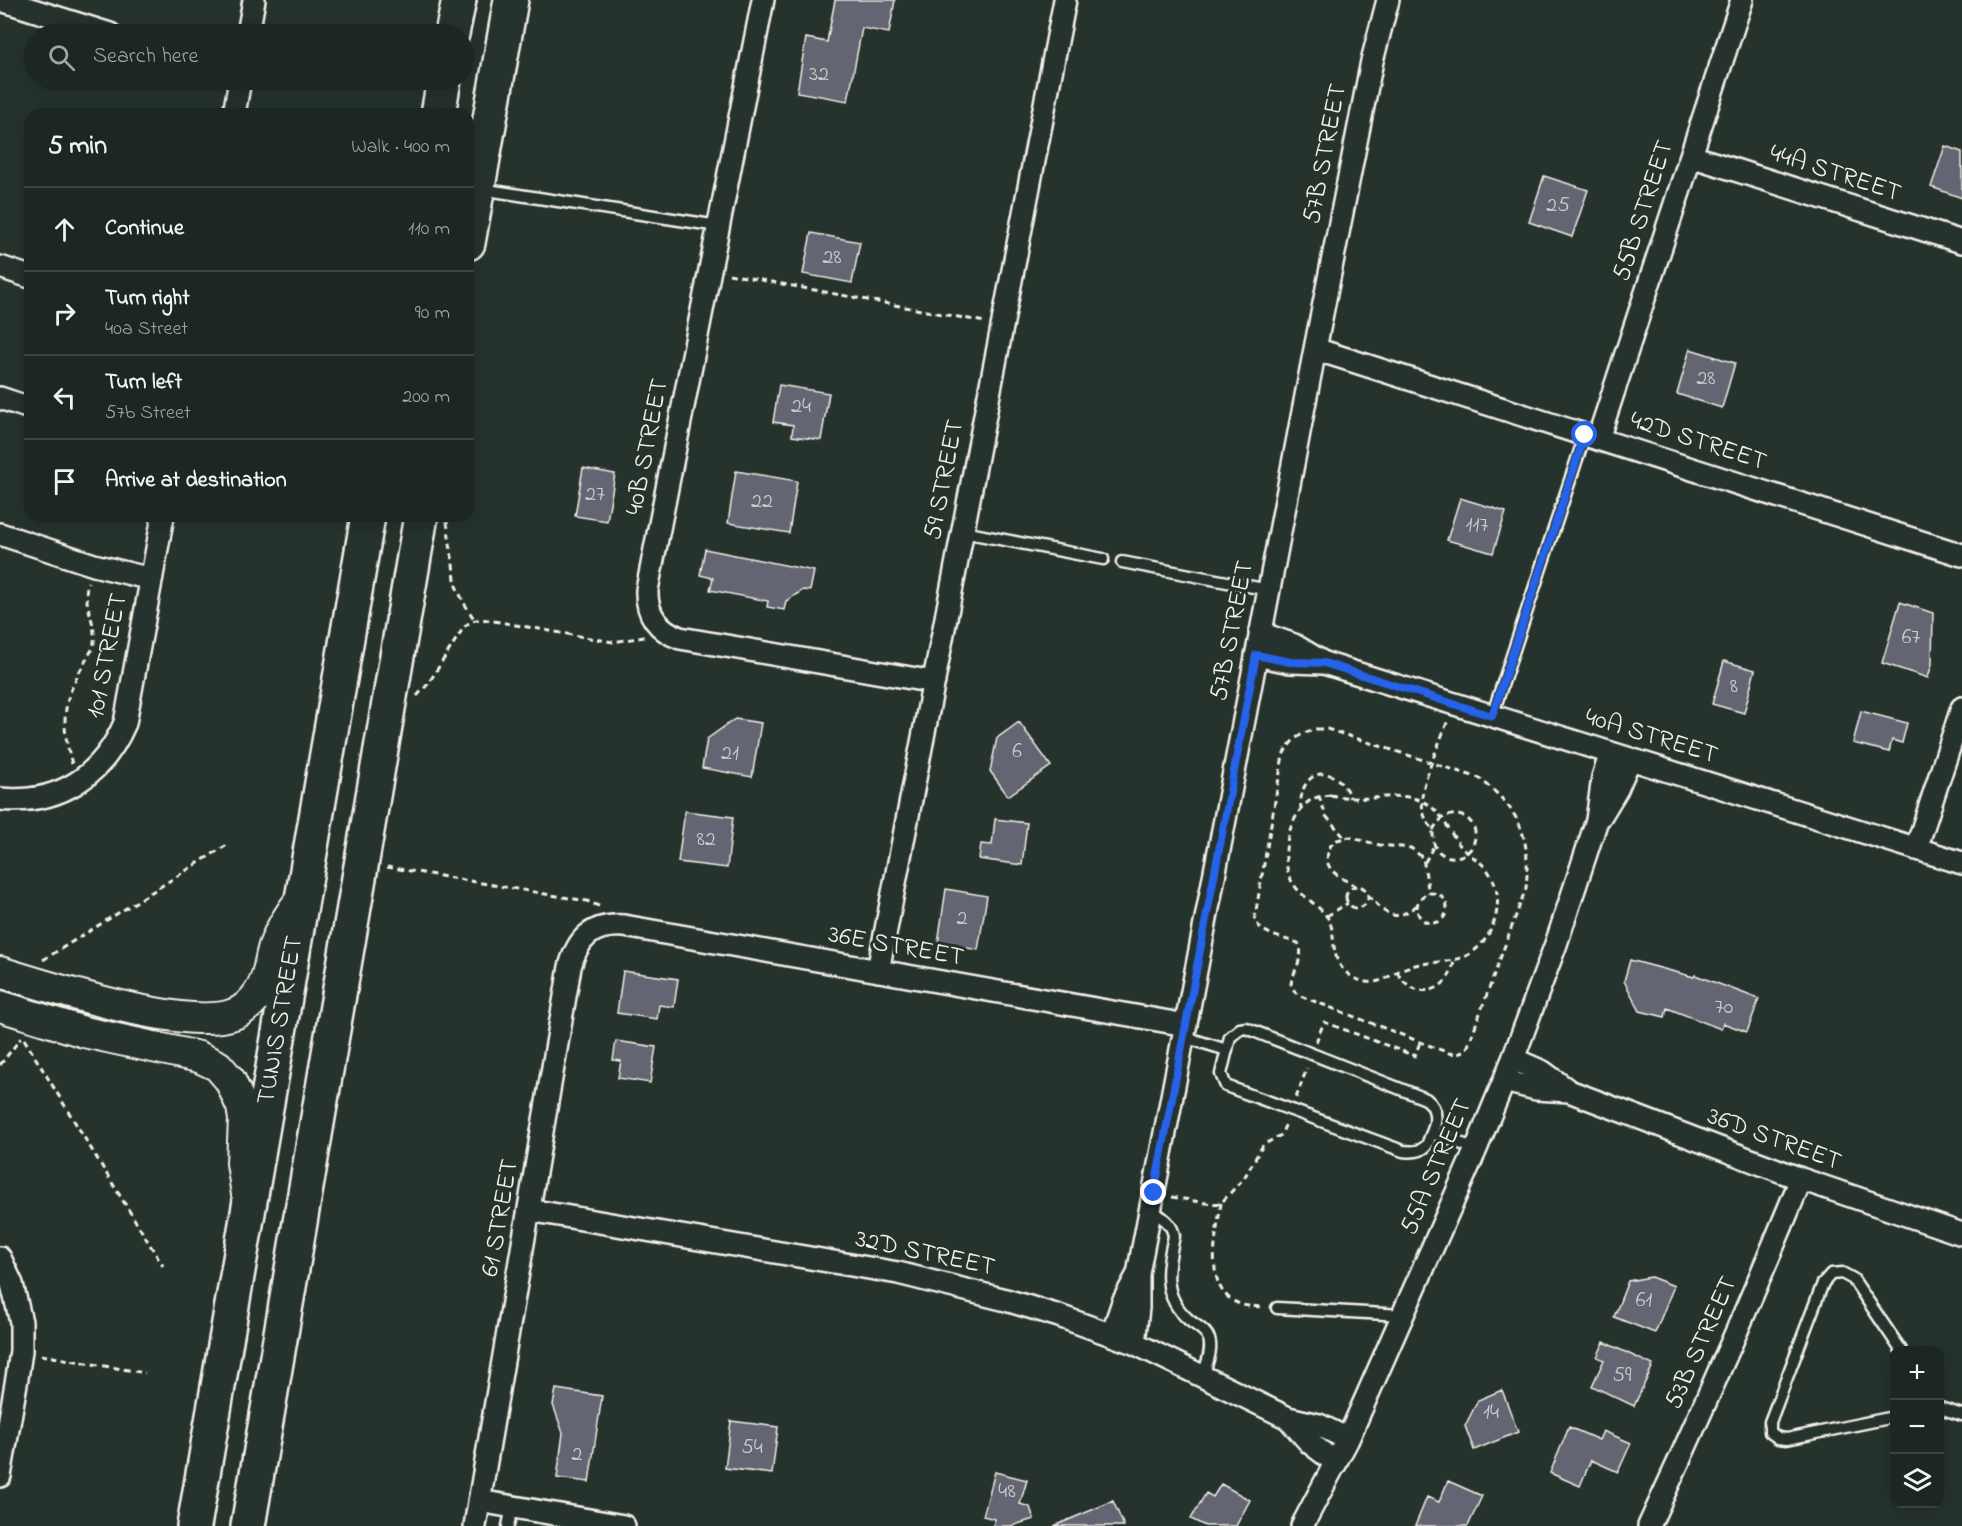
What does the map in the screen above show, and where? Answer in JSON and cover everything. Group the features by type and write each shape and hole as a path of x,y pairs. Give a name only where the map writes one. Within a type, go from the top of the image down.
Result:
{"main road":[{"path":"454,24 459,0"},
{"path":"474,211 511,0"},
{"path":"439,108 442,90"},
{"name":"TUNIS STREET","path":"194,1526 367,522"},
{"name":"TUNIS STREET","path":"248,1526 420,522"}],"street":[{"path":"1,0 78,24"},
{"path":"250,24 254,0"},
{"name":"40B STREET","path":"664,630 652,617 647,590 763,0"},
{"name":"59 STREET","path":"878,971 1065,0"},
{"name":"57B STREET","path":"1134,1343 1138,1308 1138,1274 1150,1209 1315,349 1372,61 1388,0"},
{"name":"55B STREET","path":"1591,437 1691,156 1742,0"},
{"path":"235,108 238,90"},
{"name":"44A STREET","path":"1691,156 1962,242"},
{"path":"0,267 24,275"},
{"name":"42D STREET","path":"1315,349 1962,555"},
{"path":"0,398 24,406"},
{"name":"101 STREET","path":"0,799 31,799 47,796 77,783 101,763 115,744 125,723 162,522"},
{"path":"0,534 94,565 151,579"},
{"path":"664,630 680,638 934,682"},
{"name":"40A STREET","path":"1260,633 1294,645 1324,663 1962,863"},
{"name":"40A STREET","path":"1256,655 1290,662 1324,663"},
{"path":"1917,849 1962,708"},
{"name":"55A STREET","path":"1302,1526 1348,1439 1476,1149 1556,944 1597,820 1617,789 1621,756"},
{"path":"0,972 97,1000 160,1013 198,1018 234,1014 258,994 268,973 278,936 292,910 302,898"},
{"name":"36E STREET","path":"597,928 624,926 878,971 1185,1031"},
{"name":"61 STREET","path":"475,1526 573,958 582,940 597,928"},
{"path":"0,1006 84,1032 199,1057 218,1066 230,1080 242,1107 244,1119 242,1163 249,1204"},
{"name":"36D STREET","path":"1513,1059 1543,1072 1569,1091 1801,1179 1962,1234"},
{"name":"36D STREET","path":"1504,1081 1536,1089 1569,1091"},
{"name":"53B STREET","path":"1649,1526 1729,1351 1801,1179"},
{"name":"32D STREET","path":"530,1210 898,1273 1006,1300 1112,1334 1288,1418 1319,1425 1348,1439"},
{"path":"0,1258 12,1284 21,1322 21,1351 0,1476"},
{"name":"57B STREET","path":"1112,1334 1123,1302 1138,1274"},
{"name":"32D STREET","path":"1288,1418 1310,1443 1336,1463"},
{"path":"479,1501 510,1516 624,1526"}],"lane":[{"path":"478,189 718,226"},
{"path":"1492,716 1591,437"},
{"path":"963,532 1103,559"},
{"path":"1122,562 1269,590"},
{"path":"1240,1029 1253,1030 1426,1099 1435,1109 1432,1133 1426,1146 1409,1152 1403,1151 1232,1089 1222,1080 1221,1074 1230,1037 1240,1029"},
{"path":"1185,1031 1227,1050"},
{"path":"1432,1133 1476,1149"},
{"path":"1150,1209 1167,1222 1173,1231 1167,1277 1173,1299 1183,1314 1203,1330 1210,1340 1203,1376"},
{"path":"1890,1418 1787,1439 1778,1438 1770,1432 1770,1422 1824,1283 1831,1274 1842,1273 1853,1279 1898,1346"},
{"path":"1277,1308 1403,1315"},
{"path":"1944,1409 1962,1415"}],"path":[{"path":"710,271 1003,325"},
{"path":"447,522 456,586 474,620"},
{"path":"77,783 65,740 64,717 74,681 95,642 95,630 88,608 86,591 94,565"},
{"path":"389,701 409,700 424,690 467,623 474,620 482,619 612,642 630,641 664,630"},
{"path":"1433,830 1426,820 1422,801 1423,793 1454,703"},
{"path":"1316,729 1327,729 1433,764 1479,778 1499,794 1515,814 1524,837 1528,862 1526,888 1468,1046 1464,1052 1457,1055 1295,992 1291,984 1301,946 1299,943 1260,929 1255,920 1283,755 1288,745 1296,737 1316,729"},
{"path":"1301,810 1301,796 1305,782 1322,773 1340,781 1350,798"},
{"path":"1318,796 1326,816 1344,837"},
{"path":"1318,796 1350,798 1395,796 1422,801 1442,817 1455,840 1492,876 1497,894 1496,915 1487,937 1469,954 1454,960 1418,964 1374,982 1362,981 1351,976 1342,968 1336,957 1332,930 1327,916 1300,892 1288,874 1287,841 1290,830 1301,810 1318,796"},
{"path":"1456,814 1469,820 1475,833 1472,847 1461,857 1453,858 1438,852 1434,845 1433,830 1442,817 1456,814"},
{"path":"1417,905 1420,917 1424,921 1435,923 1440,921 1446,911 1444,900 1440,896 1429,894 1405,915 1393,916 1383,911 1368,896 1366,890 1332,872 1327,858 1331,844 1344,837 1380,845 1411,848 1420,854 1424,864 1429,894"},
{"path":"33,957 44,961 227,845"},
{"path":"1424,864 1434,845"},
{"path":"361,863 587,901 607,911 624,926"},
{"path":"1356,886 1347,892 1348,903 1359,908 1367,901 1368,896"},
{"path":"1327,916 1348,903"},
{"path":"1397,972 1408,986 1426,991 1443,984 1453,969 1454,960"},
{"path":"0,1065 22,1036 38,1058 163,1266"},
{"path":"1221,1203 1214,1268 1219,1285 1229,1298 1243,1305 1277,1308"},
{"path":"21,1351 145,1373"}],"building":[{"path":"835,0 895,0 889,33 862,28 848,101 797,92 806,38 827,42"},
{"path":"1945,146 1962,152 1962,198 1931,187"},
{"path":"1544,176 1588,190 1572,237 1529,222"},
{"path":"811,233 860,242 852,283 803,274"},
{"path":"1690,349 1735,363 1722,408 1677,394"},
{"path":"779,385 829,393 821,440 792,436 793,425 773,422"},
{"path":"583,468 615,474 607,521 575,516"},
{"path":"736,471 797,481 789,533 728,523"},
{"path":"1460,498 1506,512 1493,553 1447,540"},
{"path":"705,549 814,571 810,591 803,590 786,601 784,610 767,607 768,601 710,590 713,578 700,575"},
{"path":"1900,602 1933,613 1932,664 1928,678 1882,663"},
{"path":"1724,661 1755,670 1744,713 1712,704"},
{"path":"1861,711 1907,723 1902,743 1892,740 1889,752 1853,743"},
{"path":"735,719 761,723 752,777 702,768 707,739"},
{"path":"1019,722 1051,766 1008,796 990,771 997,738"},
{"path":"685,811 733,817 727,868 678,862"},
{"path":"995,819 1027,823 1022,865 979,859 981,844 992,845"},
{"path":"946,889 987,896 978,950 938,943"},
{"path":"1630,960 1694,977 1695,975 1759,999 1747,1032 1723,1023 1721,1029 1667,1008 1665,1017 1640,1011 1624,981"},
{"path":"623,971 678,979 674,1007 659,1005 657,1019 617,1013"},
{"path":"616,1041 656,1047 650,1083 618,1078 621,1061 613,1060"},
{"path":"1651,1277 1674,1286 1655,1333 1614,1317 1628,1281"},
{"path":"1604,1342 1653,1365 1634,1406 1592,1386 1604,1360 1597,1357"},
{"path":"556,1389 602,1396 589,1482 557,1478 563,1433 553,1405"},
{"path":"1502,1390 1518,1432 1474,1450 1465,1426 1478,1400"},
{"path":"731,1421 778,1427 772,1474 725,1468"},
{"path":"1569,1427 1599,1440 1603,1431 1631,1443 1618,1472 1591,1460 1580,1486 1550,1473"},
{"path":"995,1472 1027,1480 1020,1504 1030,1507 1034,1519 1011,1526 993,1526 995,1519 983,1516"},
{"path":"1448,1481 1482,1496 1468,1526 1415,1526 1427,1497 1439,1502"},
{"path":"1221,1484 1250,1500 1236,1526 1205,1526 1191,1519 1206,1493 1213,1497"},
{"path":"1113,1501 1124,1526 1054,1526"}],"route":[{"path":"1154,1193 1256,655 1290,662 1324,663 1492,716 1585,435"}]}
